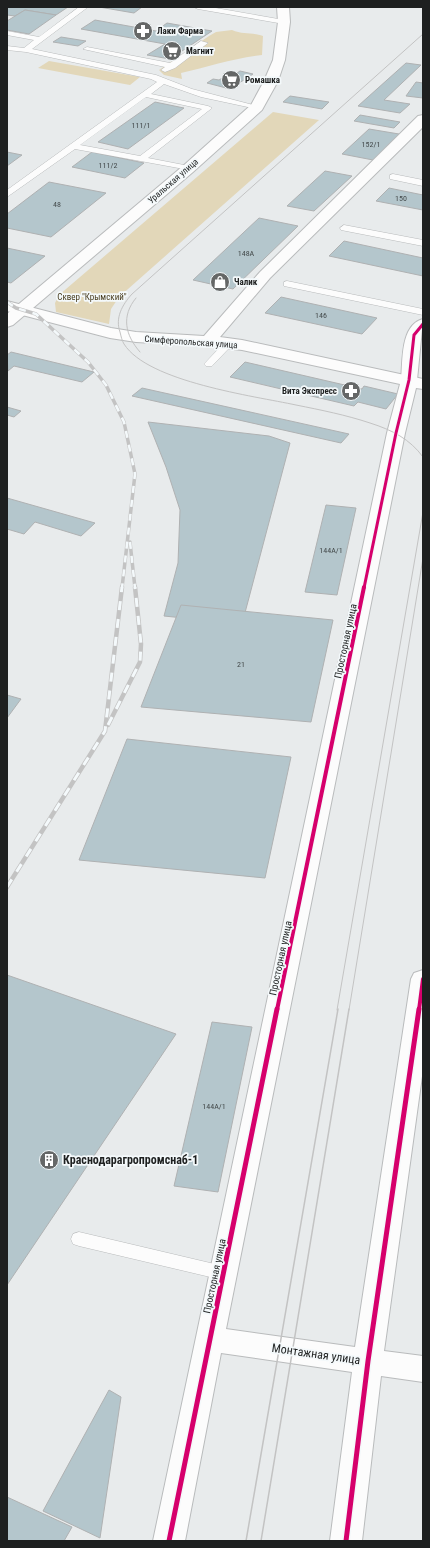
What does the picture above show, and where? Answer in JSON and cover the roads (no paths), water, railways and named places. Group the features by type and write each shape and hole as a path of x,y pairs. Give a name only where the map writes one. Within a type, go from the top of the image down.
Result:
{"street":[{"name":"Уральская улица","path":"278,7 282,22"},
{"name":"Уральская улица","path":"13,310 188,169 253,106 272,64 282,22 283,7"},
{"name":"Уральская улица","path":"7,322 13,310 253,106"},
{"path":"208,341 265,275 423,119"},
{"name":"Симферопольская улица","path":"13,310 136,338 208,341 228,344 416,382"},
{"name":"Просторная улица","path":"169,1541 222,1273 396,433 416,382 414,335 423,324"},
{"path":"346,1541 368,1361 423,979"},
{"name":"Монтажная улица","path":"209,1339 423,1369"}],"lane":[{"path":"26,50 84,7"},
{"path":"198,7 282,22"},
{"path":"7,33 40,39"},
{"path":"154,77 204,43"},
{"path":"7,48 26,50 154,77 162,82 253,106"},
{"path":"87,49 172,66"},
{"path":"7,194 162,82"},
{"path":"142,159 208,108 145,95"},
{"path":"74,146 181,167"},
{"path":"393,177 423,183"},
{"path":"344,228 423,243"},
{"path":"287,284 423,312"},
{"path":"209,364 228,344"},
{"path":"80,1239 222,1273"}],"tram line":[{"path":"423,34 132,294 122,307 118,322 124,344 137,357 155,368 178,378 229,392 333,413 370,423 400,436 412,445 423,457"},
{"path":"136,298 128,312 127,325 131,339 140,352"},
{"path":"337,1010 423,512"},
{"path":"349,1010 423,558"},
{"path":"246,1541 338,1009"},
{"path":"261,1541 349,1009"}],"railway":[{"path":"7,302 16,308 36,314 88,362 106,385 124,422 135,474 122,588"},
{"path":"130,542 135,588"},
{"path":"7,887 105,731 122,587"},
{"path":"108,725 140,662 141,644 135,587"}],"place":[{"name":"Лаки Фарма","path":"143,31"},
{"name":"Магнит","path":"172,51"},
{"name":"Ромашка","path":"231,80"},
{"name":"Чалик","path":"220,282"},
{"name":"Вита Экспресс","path":"351,391"},
{"name":"Краснодарагропромснаб-1","path":"49,1160"}],"park label":[{"name":"Сквер \"Крымский\"","path":"92,297"}]}
